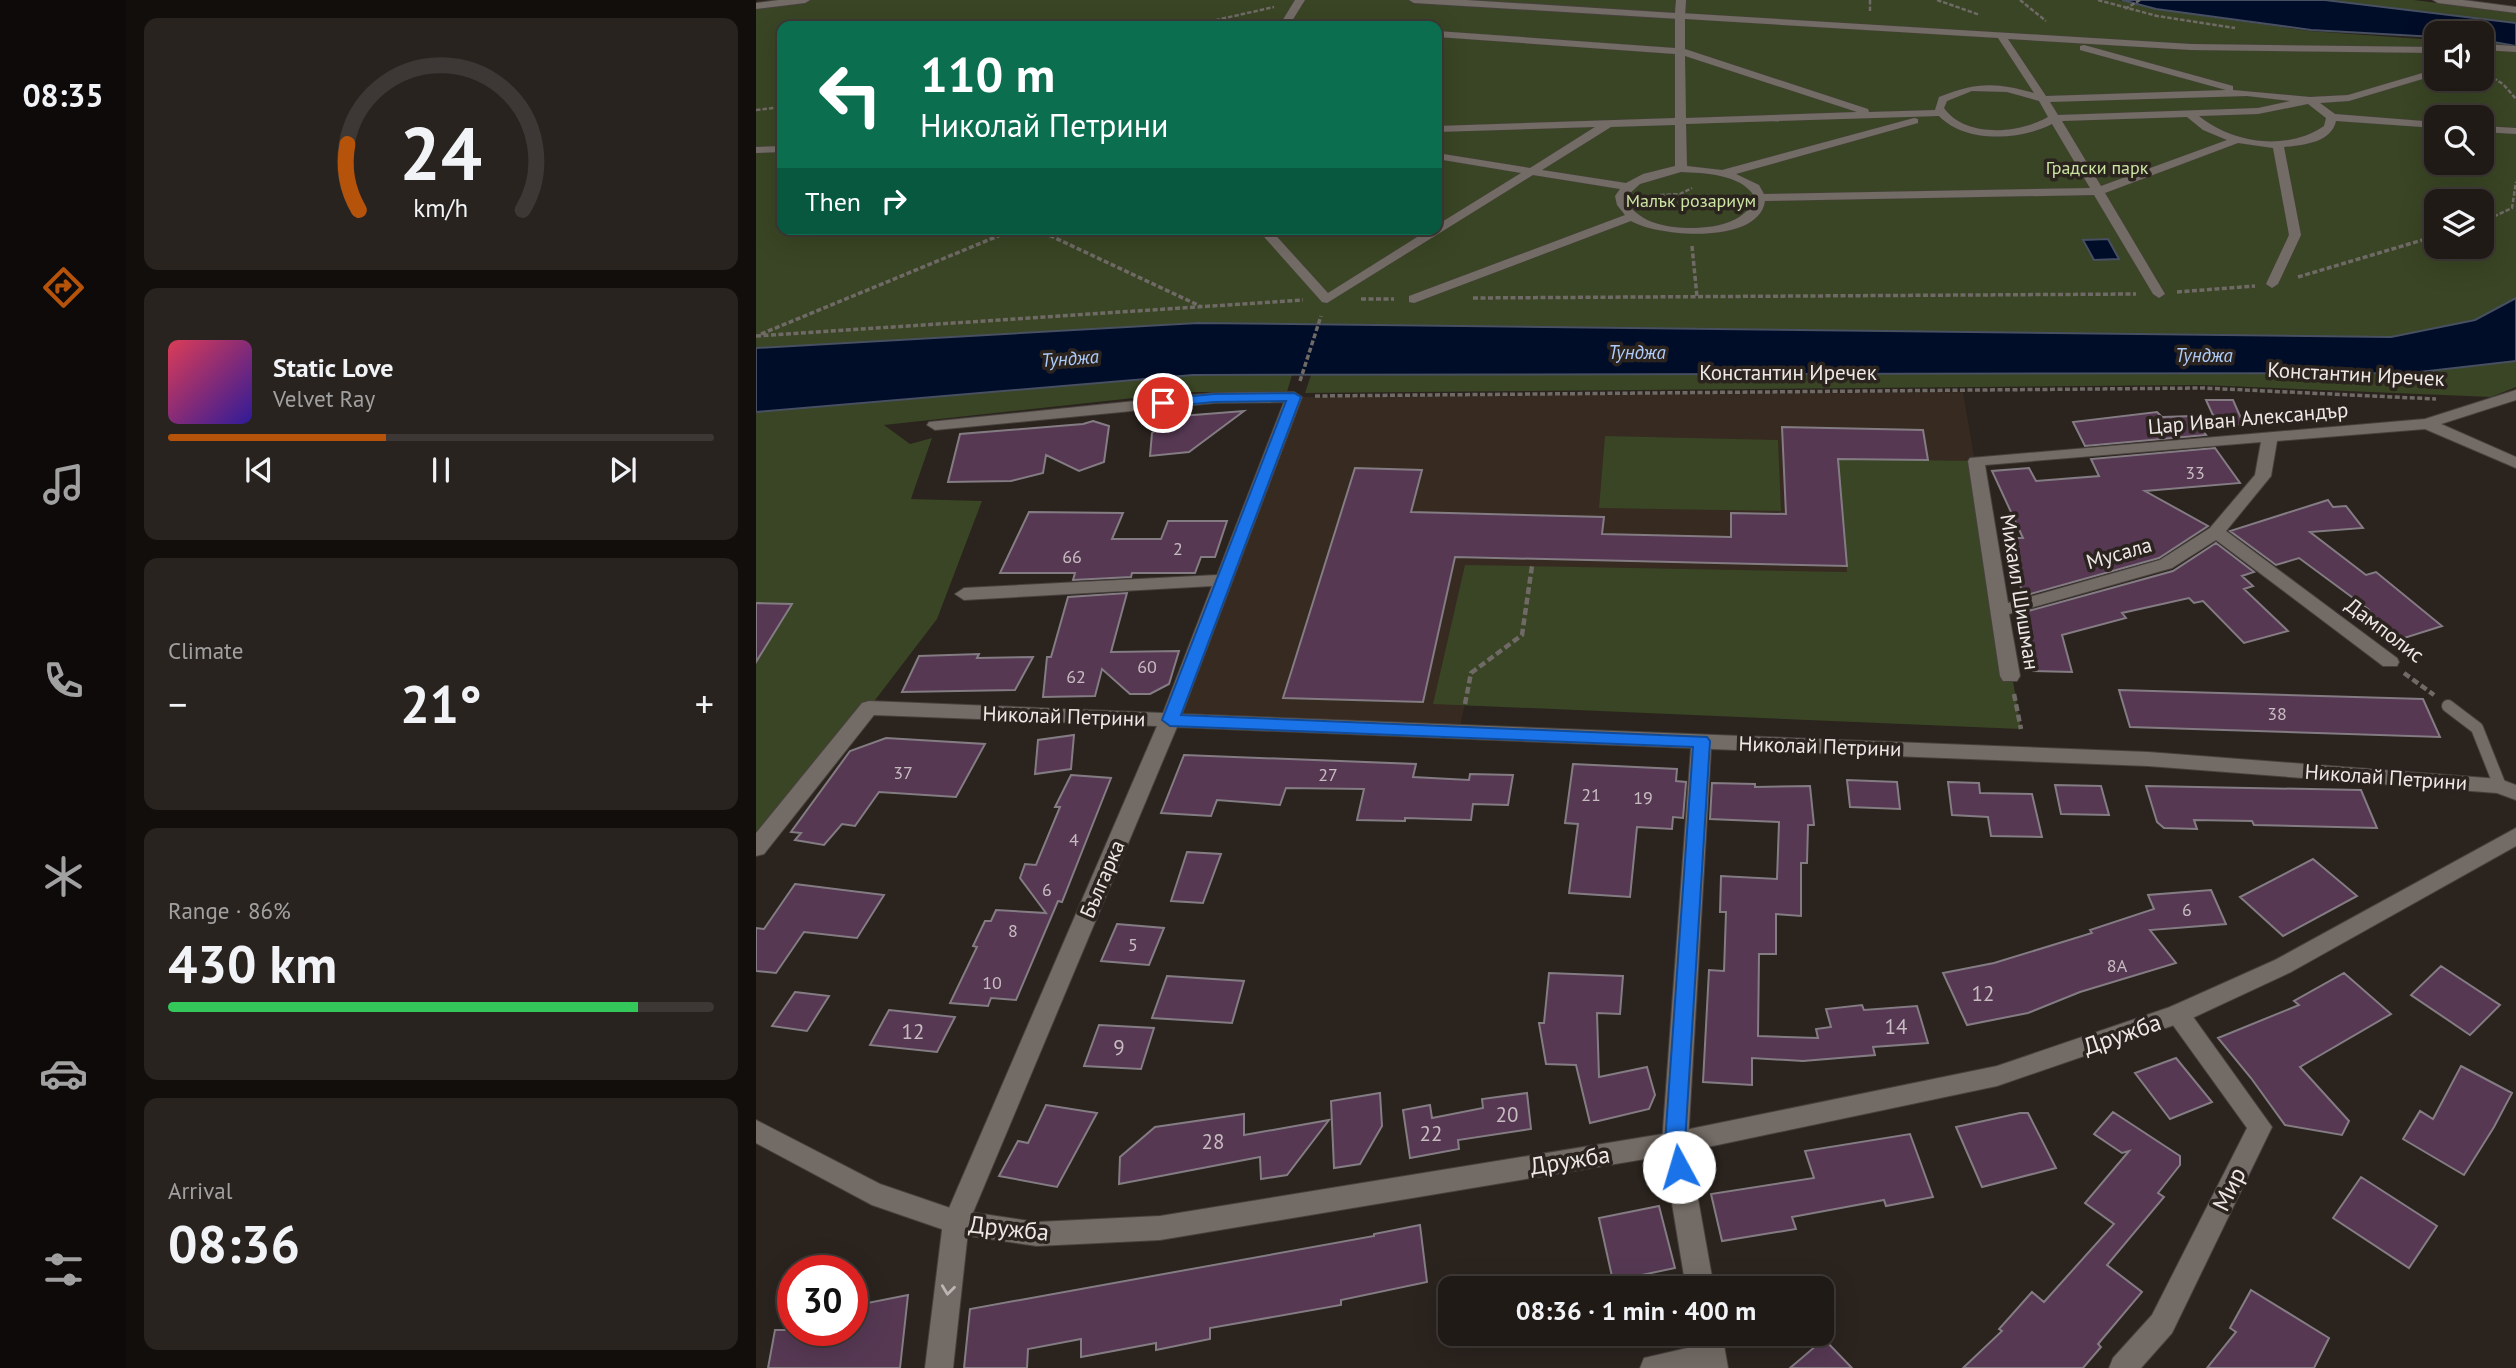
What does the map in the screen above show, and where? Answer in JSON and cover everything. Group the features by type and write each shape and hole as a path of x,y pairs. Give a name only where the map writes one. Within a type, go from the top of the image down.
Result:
{"street":[{"path":"756,6 806,0"},
{"path":"1414,0 2191,47 2424,50"},
{"path":"1681,0 1681,169"},
{"path":"2438,0 2516,10"},
{"path":"1287,21 1300,1"},
{"path":"1442,34 1681,51 1877,115"},
{"path":"2001,36 2043,99 2159,294"},
{"path":"2050,39 2247,93"},
{"path":"2494,48 2516,49"},
{"path":"1442,129 1941,113 1962,127 2001,133 2032,129 2054,118 2258,111 2310,100 2349,98 2424,76"},
{"path":"1941,113 1939,108 1943,99 1971,88 2007,89 2043,99 2247,93 2310,100 2332,117 2424,124"},
{"path":"1725,173 1941,113"},
{"path":"2190,114 2207,128 2237,140 2278,145 2311,140 2329,128 2332,117"},
{"path":"1442,228 1610,123"},
{"path":"2494,130 2516,131"},
{"path":"1759,198 2098,191 2237,140"},
{"path":"2272,284 2295,234 2278,145"},
{"path":"756,150 777,149"},
{"path":"1442,157 1628,187"},
{"path":"1681,169 1725,173 1742,179 1754,188 1759,198 1758,208 1749,217 1713,229 1690,231 1668,229 1633,216 1623,206 1622,196 1628,187 1640,178 1681,169"},
{"path":"1414,299 1633,216"},
{"path":"1268,235 1327,299 1431,235"},
{"path":"2427,424 2516,395"},
{"path":"935,425 1214,398 1294,397"},
{"name":"Българка","path":"939,1368 956,1222 1170,720 1294,397"},
{"name":"Цар Иван Александър","path":"1976,461 2427,424 2516,463"},
{"name":"Мусала","path":"2000,611 2166,564 2216,532 2263,476 2270,437"},
{"name":"Михаил Шишман","path":"1976,461 2010,676"},
{"name":"Дамполис","path":"2216,532 2390,662"},
{"path":"964,594 1225,580"},
{"name":"Николай Петрини","path":"756,848 869,708 2148,759 2508,789"},
{"path":"1698,1276 1675,1143 1701,741"},
{"name":"Дружба","path":"756,1131 872,1193 956,1222 1037,1234 1160,1228 1675,1143 1997,1076 2178,1014 2283,965 2516,836"},
{"name":"Мир","path":"2123,1368 2162,1324 2260,1127 2178,1014"},
{"path":"1654,1368 1711,1353"}],"lane":[{"path":"2448,706 2477,728 2508,789"}],"path":[{"path":"2020,0 2046,18"},
{"path":"2125,9 2140,0"},
{"path":"1212,21 1300,1"},
{"path":"2494,79 2516,99"},
{"path":"756,110 777,108"},
{"path":"1633,216 1680,194 1681,169"},
{"path":"2494,216 2512,208 2516,182"},
{"path":"1690,231 1697,297"},
{"path":"756,336 1000,235"},
{"path":"1049,235 1201,307"},
{"path":"1468,298 2159,294 2272,284 2424,240"},
{"path":"1294,397 1327,299"},
{"path":"756,336 1327,299 1414,299"},
{"name":"Константин Иречек","path":"1294,397 2203,388 2440,399"},
{"path":"1465,704 1471,673 1522,635 1532,566"},
{"name":"Дамполис","path":"2390,662 2448,706"},
{"name":"Михаил Шишман","path":"2010,676 2021,729"}],"shaded area":[{"path":"1963,392 2021,729 1465,704 1459,731 1170,720 1294,397"}],"green space":[{"name":"Градски парк","path":"806,0 2119,0 2155,9 2309,31 2424,39 2424,91 2494,91 2494,43 2516,46 2516,298 2475,320 2391,337 1198,323 756,348 756,6"},
{"path":"2325,0 2414,0 2516,13 2516,23"},
{"path":"2516,361 2516,387 2491,397 2201,385 1305,393 1311,375 2411,373"},
{"path":"1193,375 1292,375 1287,392 1189,392 884,425 910,444 932,438 911,499 982,501 937,619 756,848 756,412"},
{"path":"1605,436 1778,440 1781,511 1599,508"},
{"path":"1838,459 1976,461 2021,729 1433,704 1465,565 1847,572"}],"water":[{"path":"2122,0 2325,0 2516,23 2516,46 2494,42 2494,21 2424,21 2424,36 2311,30 2156,9"},
{"path":"2108,239 2119,259 2094,260 2083,240"},
{"name":"Тунджа","path":"2516,298 2516,361 2411,373 1193,375 756,412 756,348 1198,323 2391,337 2475,320"}],"building":[{"path":"2206,400 2233,400 2244,425 2217,424"},
{"path":"1244,411 1189,452 1150,456 1152,433 1181,416"},
{"path":"2157,412 2162,417 2192,416 2206,435 2085,446 2073,422"},
{"path":"1093,421 1109,426 1104,462 1079,471 1046,455 1043,473 1011,481 948,482 960,434"},
{"path":"1782,427 1923,430 1928,460 1838,459 1847,566 1455,557 1423,702 1283,698 1355,468 1422,470 1411,512 1604,517 1602,534 1731,537 1731,513 1786,514"},
{"path":"2215,448 2240,483 2145,491 2208,526 2159,558 2023,596 2008,538 2023,538 1992,471 2029,468 2036,481 2099,476 2091,459"},
{"path":"2328,500 2333,507 2346,506 2363,528 2310,532 2366,575 2376,572 2442,626 2398,640 2364,610 2368,609 2299,558 2276,565 2230,531"},
{"path":"1029,512 1123,513 1112,539 1161,539 1168,521 1227,521 1215,557 1201,557 1195,573 1132,573 1131,577 1073,580 1075,573 1000,573"},
{"path":"2216,543 2254,572 2242,576 2253,586 2244,589 2288,631 2244,643 2203,601 2194,603 2189,598 2122,613 2126,618 2062,635 2072,672 2033,671 2021,613 2173,571"},
{"path":"1127,593 1111,652 1179,651 1169,684 1150,694 1130,694 1102,669 1095,696 1043,697 1047,657 1051,657 1068,597"},
{"path":"756,603 792,604 756,662"},
{"path":"979,654 977,658 1033,657 1015,690 902,692 919,656"},
{"path":"2119,690 2423,699 2440,737 2130,727"},
{"path":"1074,735 1071,769 1035,774 1038,740"},
{"path":"886,738 985,744 956,797 879,792 855,826 842,824 824,845 795,840 801,833 791,832 850,751"},
{"path":"1184,755 1416,764 1413,777 1469,780 1470,774 1513,775 1508,805 1473,804 1471,820 1357,820 1364,789 1286,788 1280,805 1217,800 1211,816 1161,813"},
{"path":"1573,764 1677,769 1676,781 1686,782 1683,818 1673,817 1672,829 1637,827 1630,897 1569,893 1578,824 1565,823"},
{"path":"1071,775 1111,778 1062,902 1058,901 1016,1000 991,998 988,1006 950,1003 977,947 973,946 985,921 991,921 996,910 1046,913 1020,878 1025,864 1036,865 1060,807 1055,807"},
{"path":"1847,780 1897,782 1900,809 1850,807"},
{"path":"1948,782 1979,783 1980,793 2032,794 2042,837 1991,836 1988,817 1952,815"},
{"path":"1712,783 1755,784 1755,787 1810,786 1814,825 1808,825 1807,863 1801,863 1801,916 1776,914 1776,954 1759,954 1758,1036 1818,1038 1816,1029 1831,1027 1826,1009 1862,1005 1864,1010 1917,1006 1928,1043 1873,1047 1875,1055 1803,1061 1752,1058 1752,1085 1703,1082 1709,970 1724,971 1726,912 1720,912 1721,876 1777,879 1779,822 1710,819"},
{"path":"2055,785 2101,786 2109,815 2061,814"},
{"path":"2146,786 2361,790 2377,828 2254,825 2252,821 2194,820 2197,829 2164,828 2157,822"},
{"path":"1187,852 1221,854 1203,903 1171,901"},
{"path":"2313,859 2357,896 2283,936 2240,897"},
{"path":"795,884 884,895 857,938 804,932 776,973 756,971 756,928 764,929"},
{"path":"2211,890 2226,924 2150,930 2176,963 2080,992 2028,1013 1967,1025 1943,973 1994,963 2092,933 2090,930 2154,909 2148,895"},
{"path":"1117,924 1164,928 1149,965 1101,961"},
{"path":"2441,966 2500,1005 2470,1035 2411,995"},
{"path":"1549,973 1623,976 1620,1014 1597,1013 1599,1077 1647,1067 1655,1095 1649,1109 1590,1123 1576,1065 1546,1064 1539,1023 1544,1023"},
{"path":"2344,973 2391,1014 2300,1067 2349,1121 2342,1135 2285,1125 2218,1038 2299,1005 2294,1001"},
{"path":"1167,976 1244,981 1232,1023 1152,1018"},
{"path":"795,992 829,996 807,1031 772,1026"},
{"path":"889,1010 955,1017 937,1052 870,1045"},
{"path":"1099,1025 1154,1028 1141,1069 1084,1066"},
{"path":"2176,1058 2212,1102 2170,1119 2135,1073"},
{"path":"2461,1066 2512,1093 2464,1175 2403,1139 2420,1111 2433,1119"},
{"path":"1380,1093 1382,1126 1360,1164 1334,1168 1331,1101"},
{"path":"1527,1093 1531,1129 1458,1140 1459,1149 1410,1158 1403,1110 1430,1105 1432,1118 1483,1108 1482,1099"},
{"path":"1046,1105 1097,1113 1057,1187 999,1176 1018,1141 1028,1143"},
{"path":"2113,1112 2180,1156 2180,1165 2158,1193 2164,1197 2107,1265 2142,1292 2098,1344 2101,1347 2083,1368 1963,1368 2002,1331 1999,1329 2032,1292 2044,1302 2114,1224 2085,1203 2129,1151 2122,1153 2094,1134"},
{"path":"2028,1113 2056,1168 1982,1187 1956,1127"},
{"path":"1244,1114 1244,1135 1329,1120 1287,1175 1261,1179 1260,1157 1119,1184 1120,1157 1155,1127"},
{"path":"1910,1134 1933,1197 1886,1206 1884,1200 1792,1217 1796,1229 1722,1241 1711,1194 1814,1178 1805,1151"},
{"path":"2361,1177 2437,1226 2409,1268 2333,1218"},
{"path":"1659,1206 1675,1268 1637,1276 1612,1276 1599,1218"},
{"path":"1420,1225 1427,1282 1341,1300 1341,1305 1210,1328 1210,1339 1156,1350 1156,1343 1081,1357 1081,1339 1028,1349 1027,1368 964,1368 970,1309 1374,1236"},
{"path":"2251,1290 2329,1338 2314,1368 2207,1368 2236,1332 2230,1328"},
{"path":"908,1295 900,1368 768,1368 775,1330 777,1346 868,1346 868,1303"},
{"path":"1816,1346 1831,1346 1852,1368 1790,1368"}],"route":[{"path":"1163,403 1214,398 1294,397 1170,720 1701,741 1675,1143 1679,1167"}],"park label":[{"name":"Малък розариум","path":"1691,200"}]}
